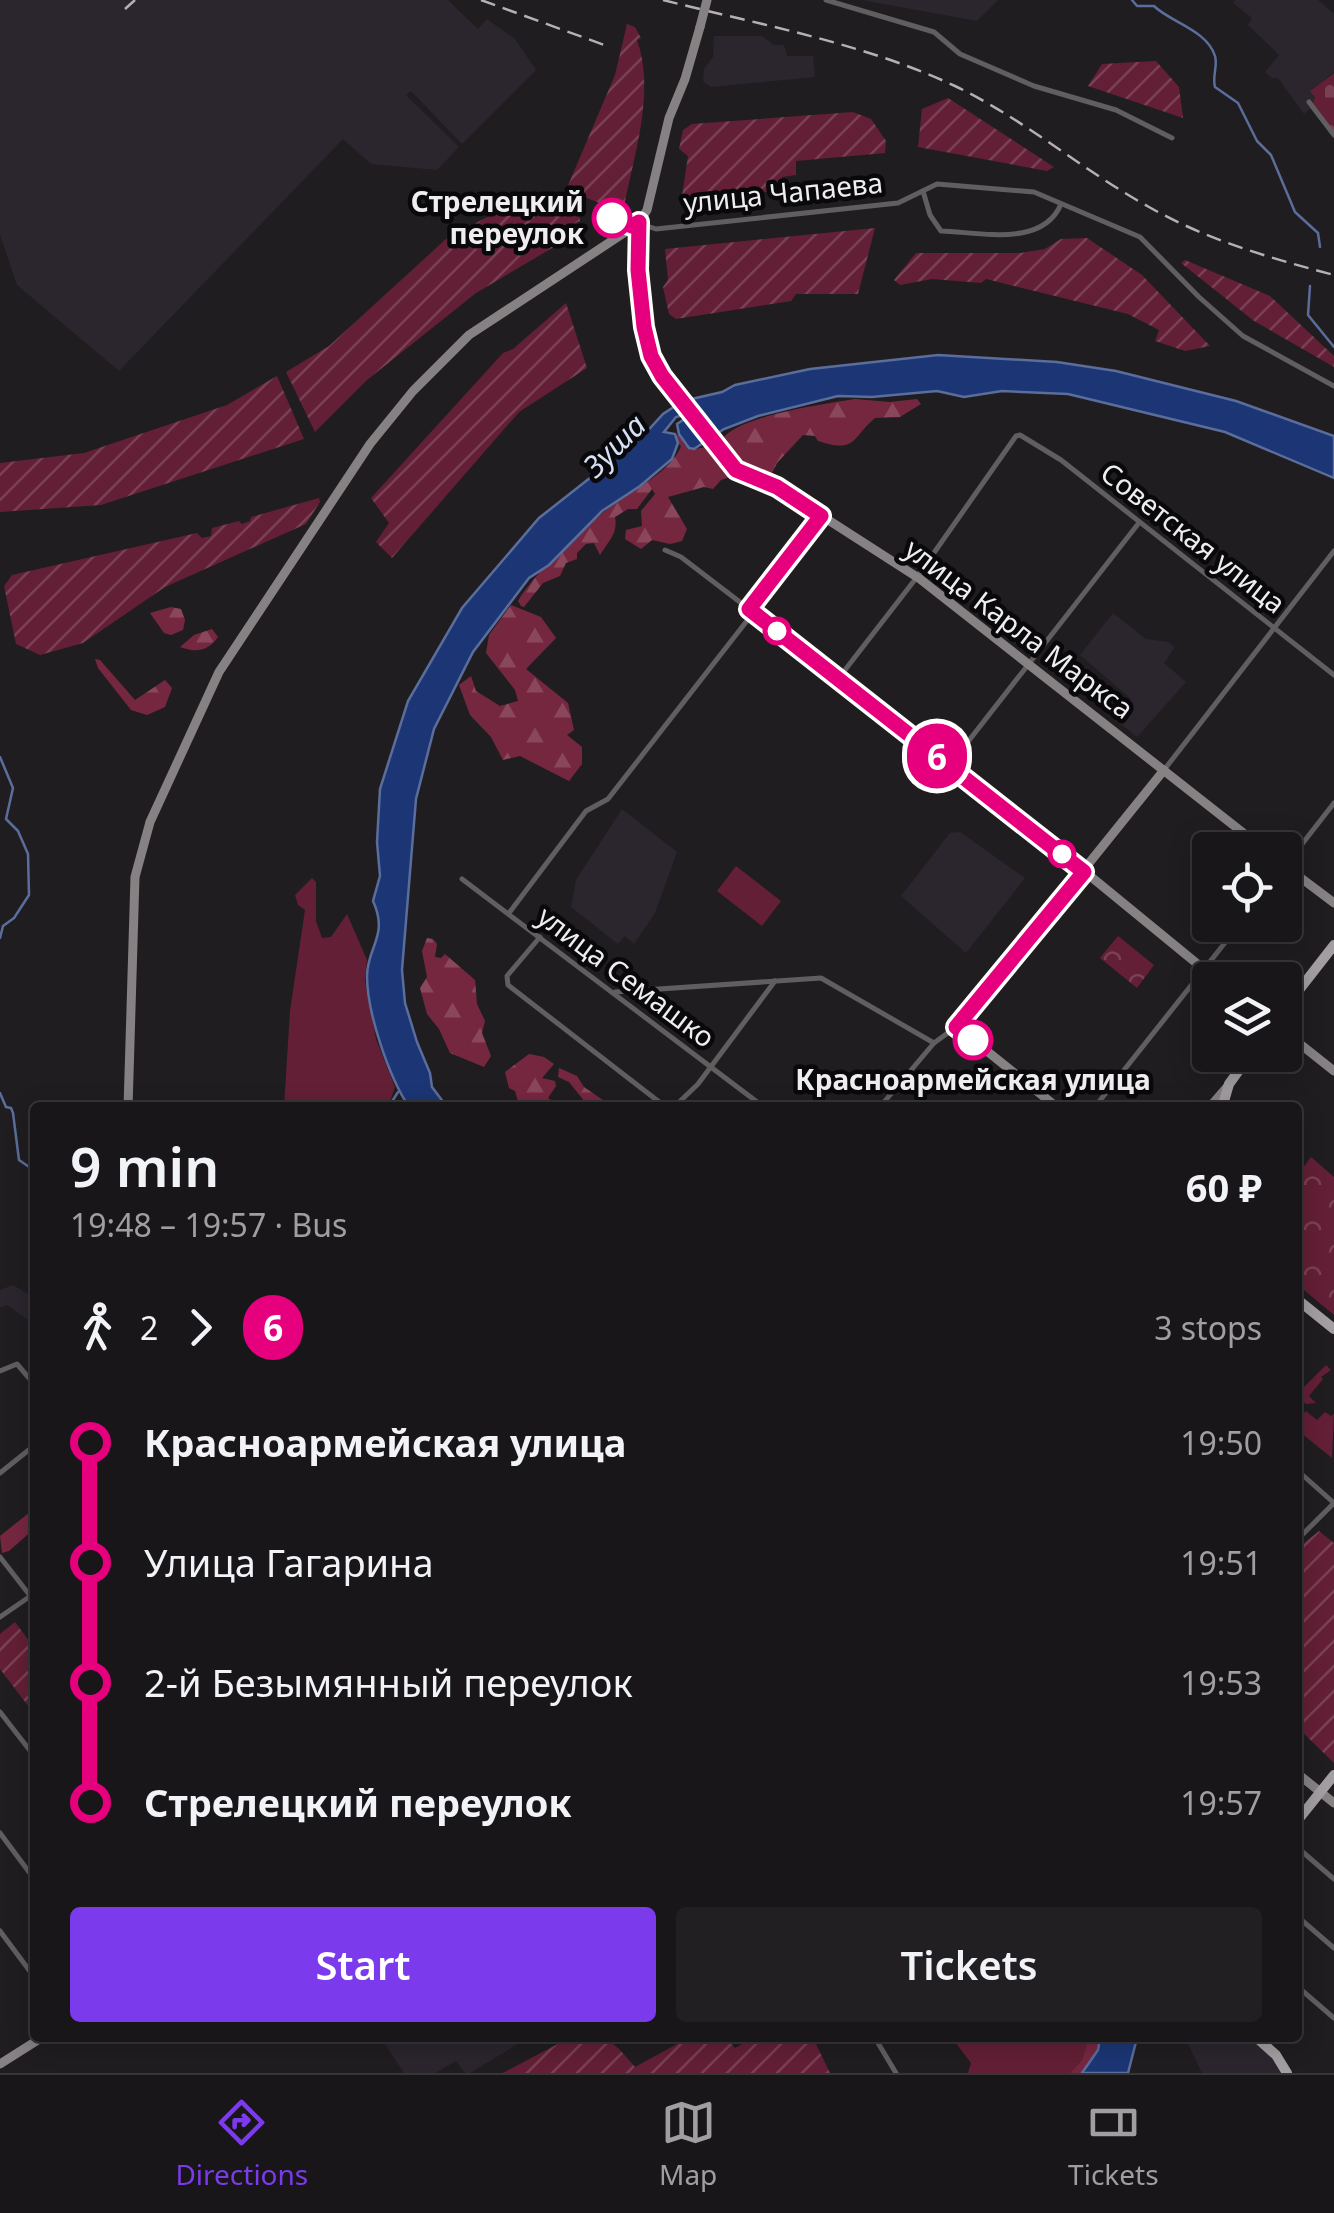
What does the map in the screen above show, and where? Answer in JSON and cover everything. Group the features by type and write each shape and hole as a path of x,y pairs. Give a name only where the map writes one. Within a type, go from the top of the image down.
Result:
{"main road":[{"path":"128,1102 134,890 150,822 218,672 393,413 455,347 639,222 647,210 668,118 685,79 707,0"},
{"name":"улица Карла Маркса","path":"639,222 638,270 648,345 673,392 732,466 742,474 777,487 917,577 1242,832"},
{"path":"821,516 751,611 1194,962"},
{"path":"1050,1102 956,1027 1164,770"},
{"path":"1302,879 1334,904"},
{"path":"1302,986 1334,945"},
{"path":"1302,1045 1334,1070"},
{"path":"1214,1102 1238,1072"},
{"path":"1224,1102 1229,1084"},
{"path":"1302,1303 1334,1329"},
{"path":"1302,1815 1334,1774"},
{"path":"1302,1777 1334,1804"},
{"path":"0,2064 35,2042"},
{"path":"1261,2042 1276,2055 1286,2072"}],"street":[{"path":"826,0 934,32 960,54 1034,86 1116,110 1172,138"},
{"path":"1309,102 1334,135"},
{"name":"улица Чапаева","path":"639,222 656,229 874,207 898,203 937,184 1034,192 1140,237 1243,336 1334,386"},
{"path":"923,191 940,231 1031,232 1052,222 1061,204"},
{"name":"Советская улица","path":"917,577 1016,436 1025,437 1062,460 1334,674"},
{"path":"949,766 1139,524"},
{"path":"508,913 586,811 608,799 751,611 681,556 665,550"},
{"path":"1164,770 1334,551"},
{"path":"838,679 917,577"},
{"path":"1302,844 1334,803"},
{"name":"улица Семашко","path":"462,879 757,1102"},
{"path":"540,936 507,976 507,984 662,1102"},
{"path":"1210,962 1226,942"},
{"path":"615,992 821,978 934,1043"},
{"path":"676,1102 712,1067 774,981"},
{"path":"1099,1102 1192,985"},
{"path":"884,1102 934,1043 956,1027"},
{"path":"0,1371 17,1364 30,1379"},
{"path":"0,1473 30,1449"},
{"path":"1302,1475 1334,1503 1302,1535"},
{"path":"0,1557 30,1592"},
{"path":"0,1617 30,1599"},
{"path":"0,1712 30,1751"},
{"path":"0,1833 30,1873"},
{"path":"1302,1851 1334,1879"},
{"path":"1302,1921 1334,1948"},
{"path":"0,1931 30,1971"},
{"path":"1302,1990 1334,2018"},
{"path":"877,2042 896,2073"},
{"path":"1286,2072 1299,2073"}],"shaded area":[{"path":"0,0 448,0 478,29 487,19 515,39 536,70 462,144 411,91 406,95 459,147 437,170 371,164 343,139 119,371 17,285 0,235"},
{"path":"862,0 998,0 977,21"},
{"path":"1318,0 1334,14 1334,72 1311,90 1315,97 1304,114 1278,78 1265,72 1279,55 1248,25 1252,18 1233,3"},
{"path":"714,36 762,36 774,45 784,45 787,56 813,56 815,77 711,87 703,81 704,69 713,57"},
{"path":"1113,613 1146,639 1175,647 1164,663 1186,682 1137,737 1116,720 1131,699 1080,655"},
{"path":"622,809 677,852 655,913 634,944 625,936 618,944 571,907 576,880"},
{"path":"960,832 1025,878 966,953 901,896 950,833"},
{"path":"13,1285 30,1295 30,1321 7,1305 0,1308 0,1290"},
{"path":"384,2042 521,2042 470,2073 465,2073 456,2061 435,2073 404,2073"},
{"path":"1187,2042 1255,2042 1284,2073 1202,2073"}],"green space":[{"path":"627,24 635,27 641,38 637,40 644,103 623,212 566,190 615,75"},
{"path":"1156,61 1179,87 1183,118 1088,86 1102,64"},
{"path":"1334,73 1334,138 1311,108 1315,97 1310,91"},
{"path":"948,98 1054,167 1047,171 918,147 922,109"},
{"path":"853,112 871,119 886,141 885,153 796,161 796,175 782,177 781,191 682,196 688,156 679,149 683,130 692,124"},
{"path":"506,207 552,214 558,207 579,212 580,221 572,225 574,235 476,293 367,380 315,432 286,372 329,346 446,239"},
{"path":"875,228 858,294 796,294 791,301 676,319 669,314 663,287 668,280 665,249"},
{"path":"1087,238 1142,275 1210,346 1185,351 1155,341 1159,330 1128,314 986,279 981,283 932,279 900,285 894,280 916,253 1020,253 1045,249 1061,239"},
{"path":"1185,260 1270,296 1334,356 1334,367 1254,321 1181,263"},
{"path":"566,303 587,368 519,412 392,558 376,542 389,523 371,498 503,353 513,349"},
{"path":"277,376 304,439 101,505 0,512 0,463 84,453 227,405"},
{"path":"855,399 917,399 921,404 900,417 875,418 852,442 840,446 803,435 771,475 741,466 721,441 730,432 762,418"},
{"path":"676,435 682,435 691,450 710,446 733,476 721,480 713,489 704,487 668,497 687,529 682,541 670,544 652,540 641,549 625,539 626,530 642,526 641,511 655,494 652,489 637,509 628,509 615,517 614,533 600,555 594,543 586,544 577,553 577,559 566,563 560,576 543,583 521,606 518,601 525,590 567,545 667,466 681,446 674,440"},
{"path":"319,498 306,524 165,587 83,643 40,655 16,644 4,586 12,575 197,533 202,538 211,536 212,528 239,521 242,524 251,517"},
{"path":"511,605 541,617 556,638 526,669 568,703 574,730 567,735 582,747 582,764 569,781 520,756 503,760 491,737 470,715 459,685 471,676 476,691 500,706 518,701 515,690 486,653 489,635"},
{"path":"171,607 181,609 185,620 183,630 171,635 164,633 150,613"},
{"path":"212,629 218,637 206,648 180,647 194,635"},
{"path":"95,659 135,700 165,680 172,688 165,707 147,715 131,710"},
{"path":"736,866 781,901 762,926 717,891"},
{"path":"312,878 316,882 316,921 322,938 331,937 347,914 367,960 365,981 376,1039 395,1087 390,1102 284,1102 290,1011 305,910 298,905 295,895"},
{"path":"1118,936 1154,965 1137,988 1100,958"},
{"path":"427,938 437,944 435,957 445,954 475,980 477,1004 485,1021 482,1033 491,1056 484,1067 450,1053 427,1014 420,988 427,977 422,951"},
{"path":"529,1054 544,1057 554,1064 542,1078 555,1081 548,1098 554,1102 518,1102 505,1072"},
{"path":"559,1068 577,1076 584,1087 606,1102 585,1102 569,1082 558,1077"},
{"path":"1311,1157 1334,1177 1334,1315 1302,1288 1302,1169"},
{"path":"1326,1365 1331,1370 1321,1377 1309,1396 1316,1403 1302,1400 1302,1389"},
{"path":"1306,1411 1317,1420 1325,1412 1334,1414 1332,1458 1302,1434 1302,1415"},
{"path":"30,1512 30,1532 9,1551 2,1553 0,1536"},
{"path":"1319,1531 1334,1543 1334,1763 1302,1732 1302,1545"},
{"path":"15,1622 30,1642 30,1708 0,1669 0,1634"},
{"path":"561,2042 608,2042 635,2067 681,2042 730,2042 735,2048 745,2042 815,2042 830,2073 503,2073"},
{"path":"955,2042 1087,2042 1082,2060 1070,2073 968,2073 971,2063"},
{"path":"1087,2042 1099,2042 1082,2073 1070,2073 1082,2060"}],"water":[{"path":"938,355 1057,362 1116,371 1236,401 1334,436 1334,478 1225,432 1068,394 1002,391 964,397 937,391 838,396 758,416 724,429 694,449 679,434 677,424 695,412 676,417 664,432 675,434 678,443 672,459 602,511 549,565 529,578 473,652 434,729 416,799 402,970 405,1003 417,1042 432,1087 443,1102 406,1102 380,1044 367,976 379,923 373,901 380,876 380,789 408,701 462,608 539,518 642,437 663,414 683,401 735,385 810,369"},
{"path":"1099,2042 1136,2042 1128,2073 1082,2073"}],"waterway":[{"path":"1132,0 1137,6 1154,6 1211,47 1216,60 1215,87 1238,103 1257,141 1271,155 1295,212 1318,233 1320,247"},
{"path":"1310,286 1308,315 1334,347"},
{"path":"0,757 13,788 6,819 18,831 28,854 29,895 14,918 3,926 0,938"},
{"path":"392,1102 398,1092"},
{"path":"0,1093 13,1113 19,1160 30,1168"}],"railway":[{"path":"125,9 135,0"},
{"path":"481,0 607,46"},
{"path":"663,0 811,36 920,71 980,99 1171,219 1239,247 1334,275"}],"bus line":[{"name":"6","path":"612,218 632,226 639,222 638,270 644,327 651,356 662,376 736,470 777,487 821,516 749,609 1084,872 956,1027 973,1040"}],"place":[{"name":"Стрелецкий переулок","path":"612,218"},
{"name":"Красноармейская улица","path":"973,1040"}],"water label":[{"name":"Зуша","path":"615,446"}]}
